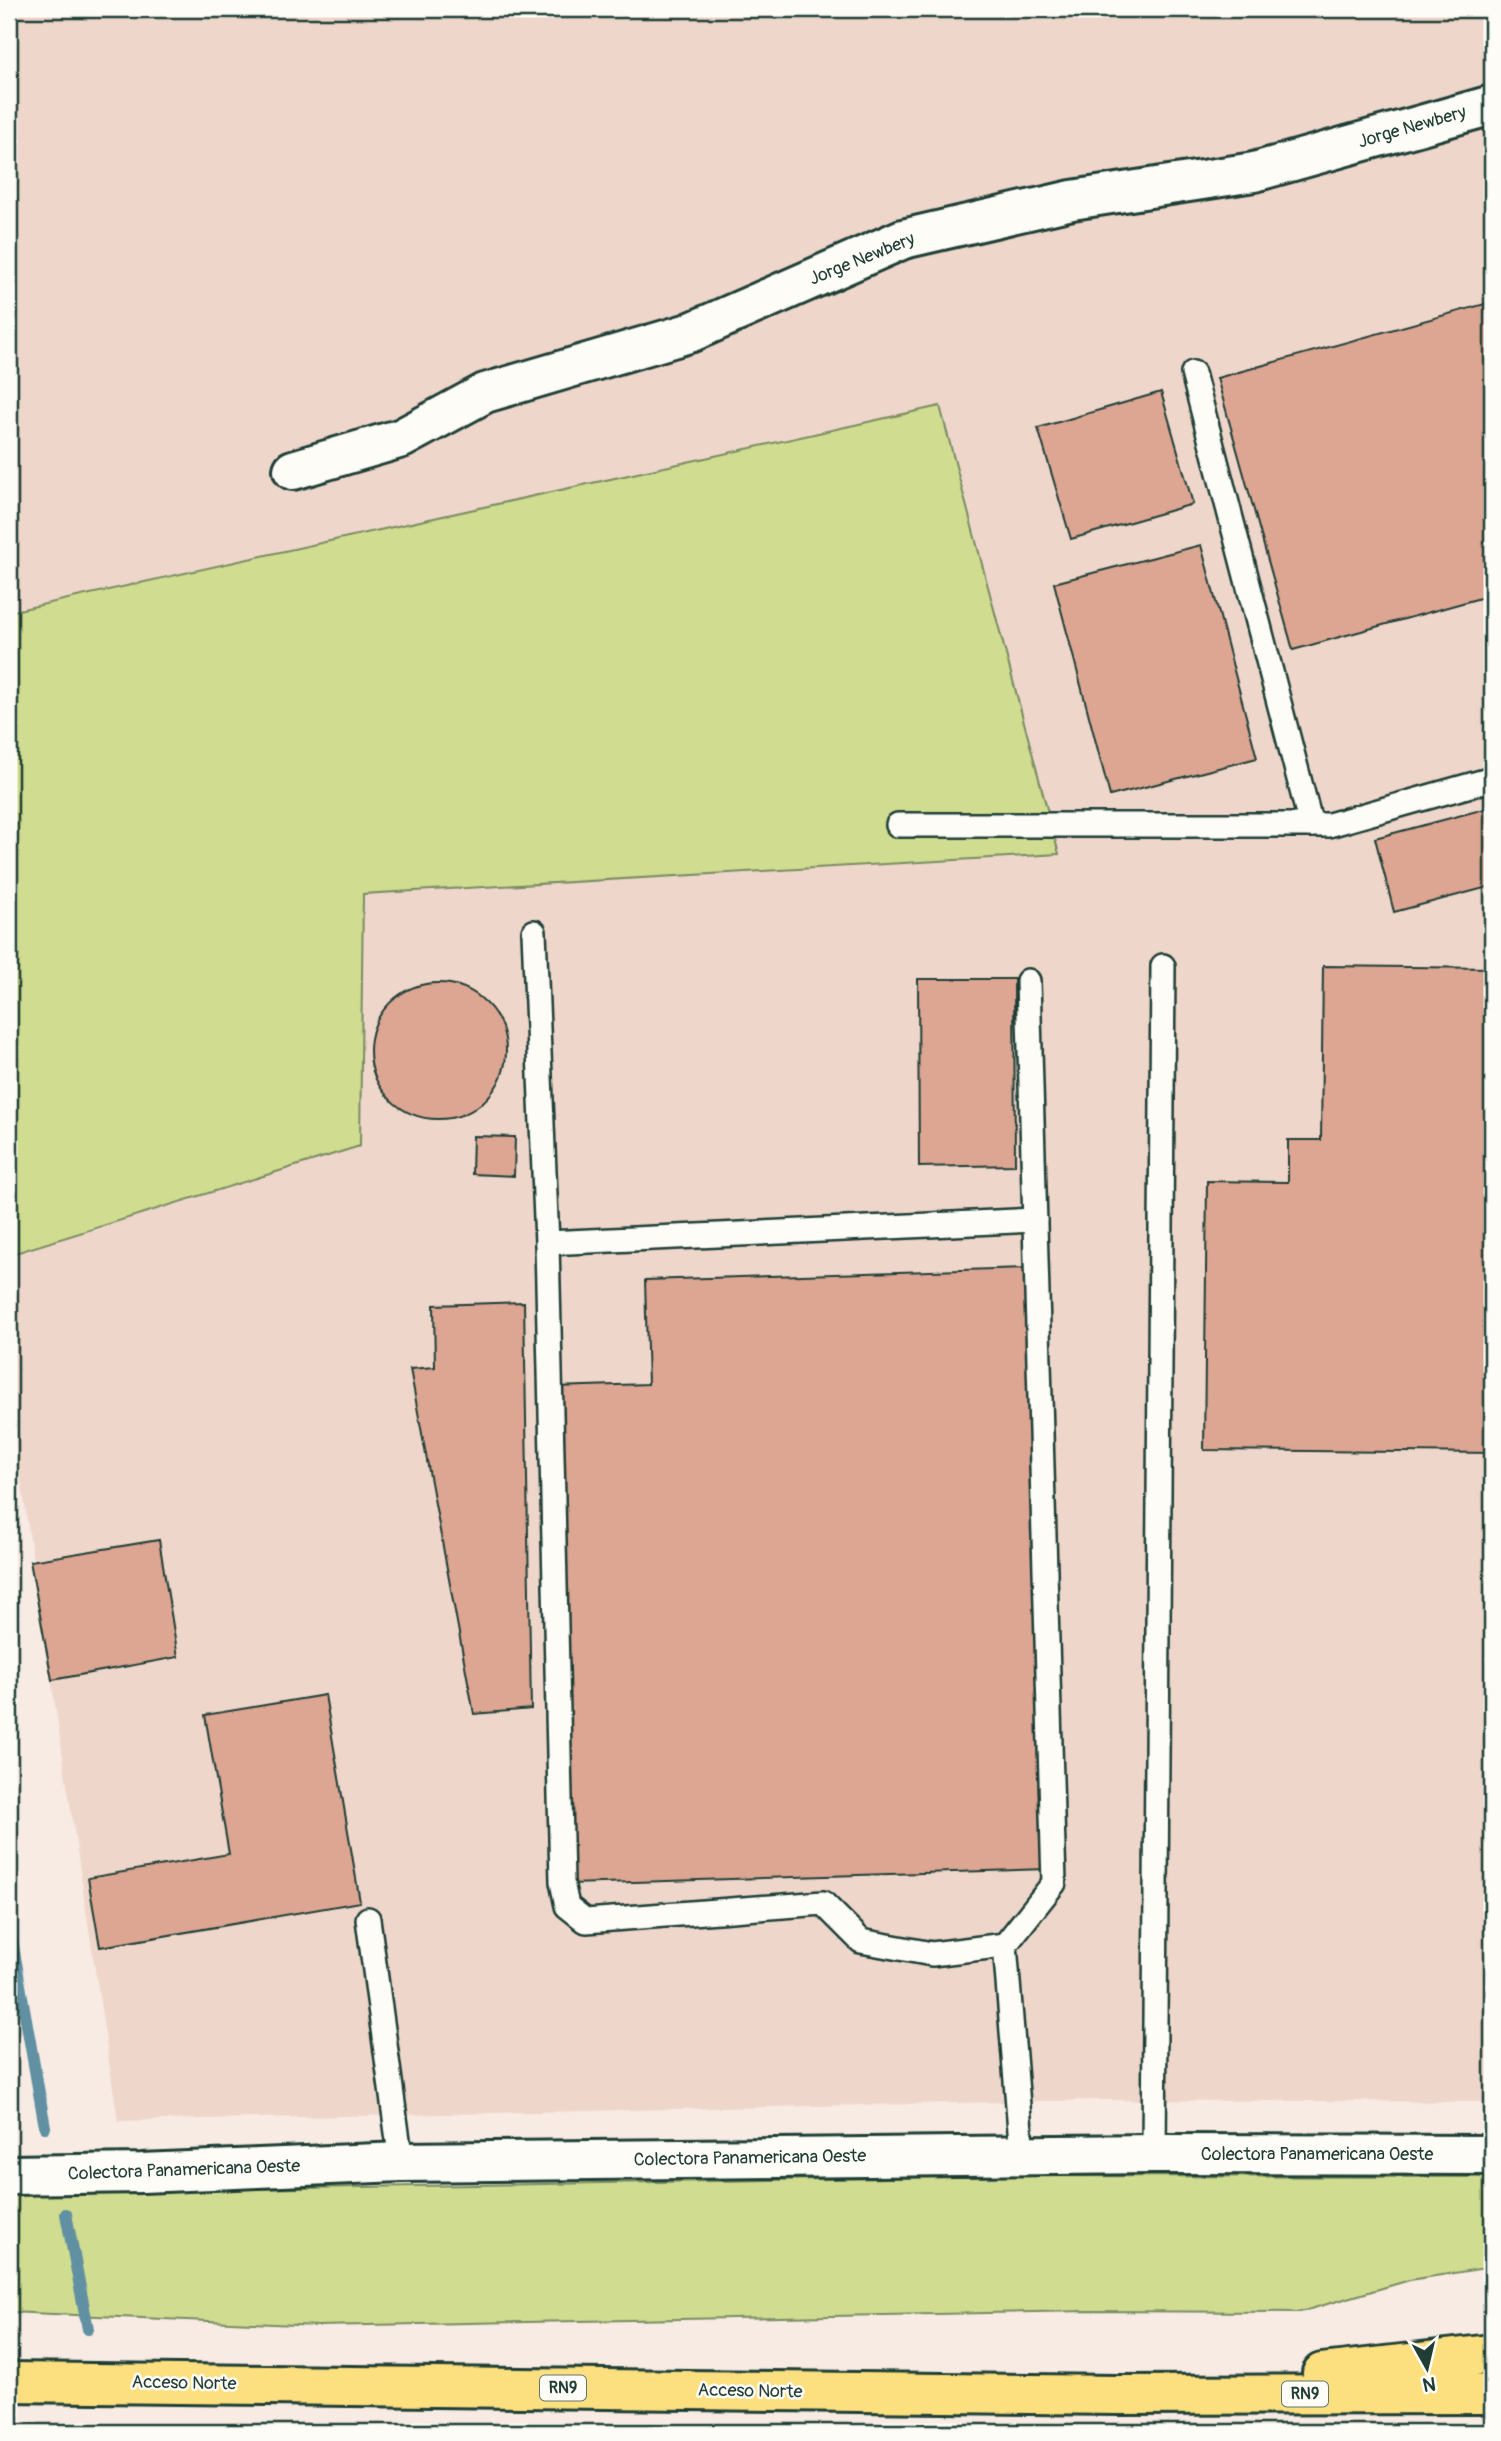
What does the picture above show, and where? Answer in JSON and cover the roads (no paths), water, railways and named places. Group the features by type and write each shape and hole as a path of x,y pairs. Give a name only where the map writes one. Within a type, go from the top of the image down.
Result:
{"highway":[{"path":"1118,2395 1492,2354"},
{"name":"Acceso Norte","path":"19,2378 1118,2395 1492,2394"}],"street":[{"name":"Jorge Newbery","path":"293,470 402,438 485,393 689,333 903,239 1072,200 1254,172 1492,105"},
{"name":"Colectora Panamericana Oeste","path":"9,2175 142,2173 401,2162 1154,2154 1492,2155"}],"lane":[{"path":"1193,373 1311,825"},
{"path":"898,825 1329,825 1492,779"},
{"path":"534,932 547,1243 562,1882 567,1906 586,1921 823,1903 860,1941 932,1954 1005,1945"},
{"path":"1154,2154 1163,967"},
{"path":"1022,2155 1005,1945 1054,1883 1028,981"},
{"path":"547,1243 1035,1220"},
{"path":"368,1919 401,2162"}],"waterway":[{"path":"9,1923 45,2127"},
{"path":"66,2214 88,2329"}]}
